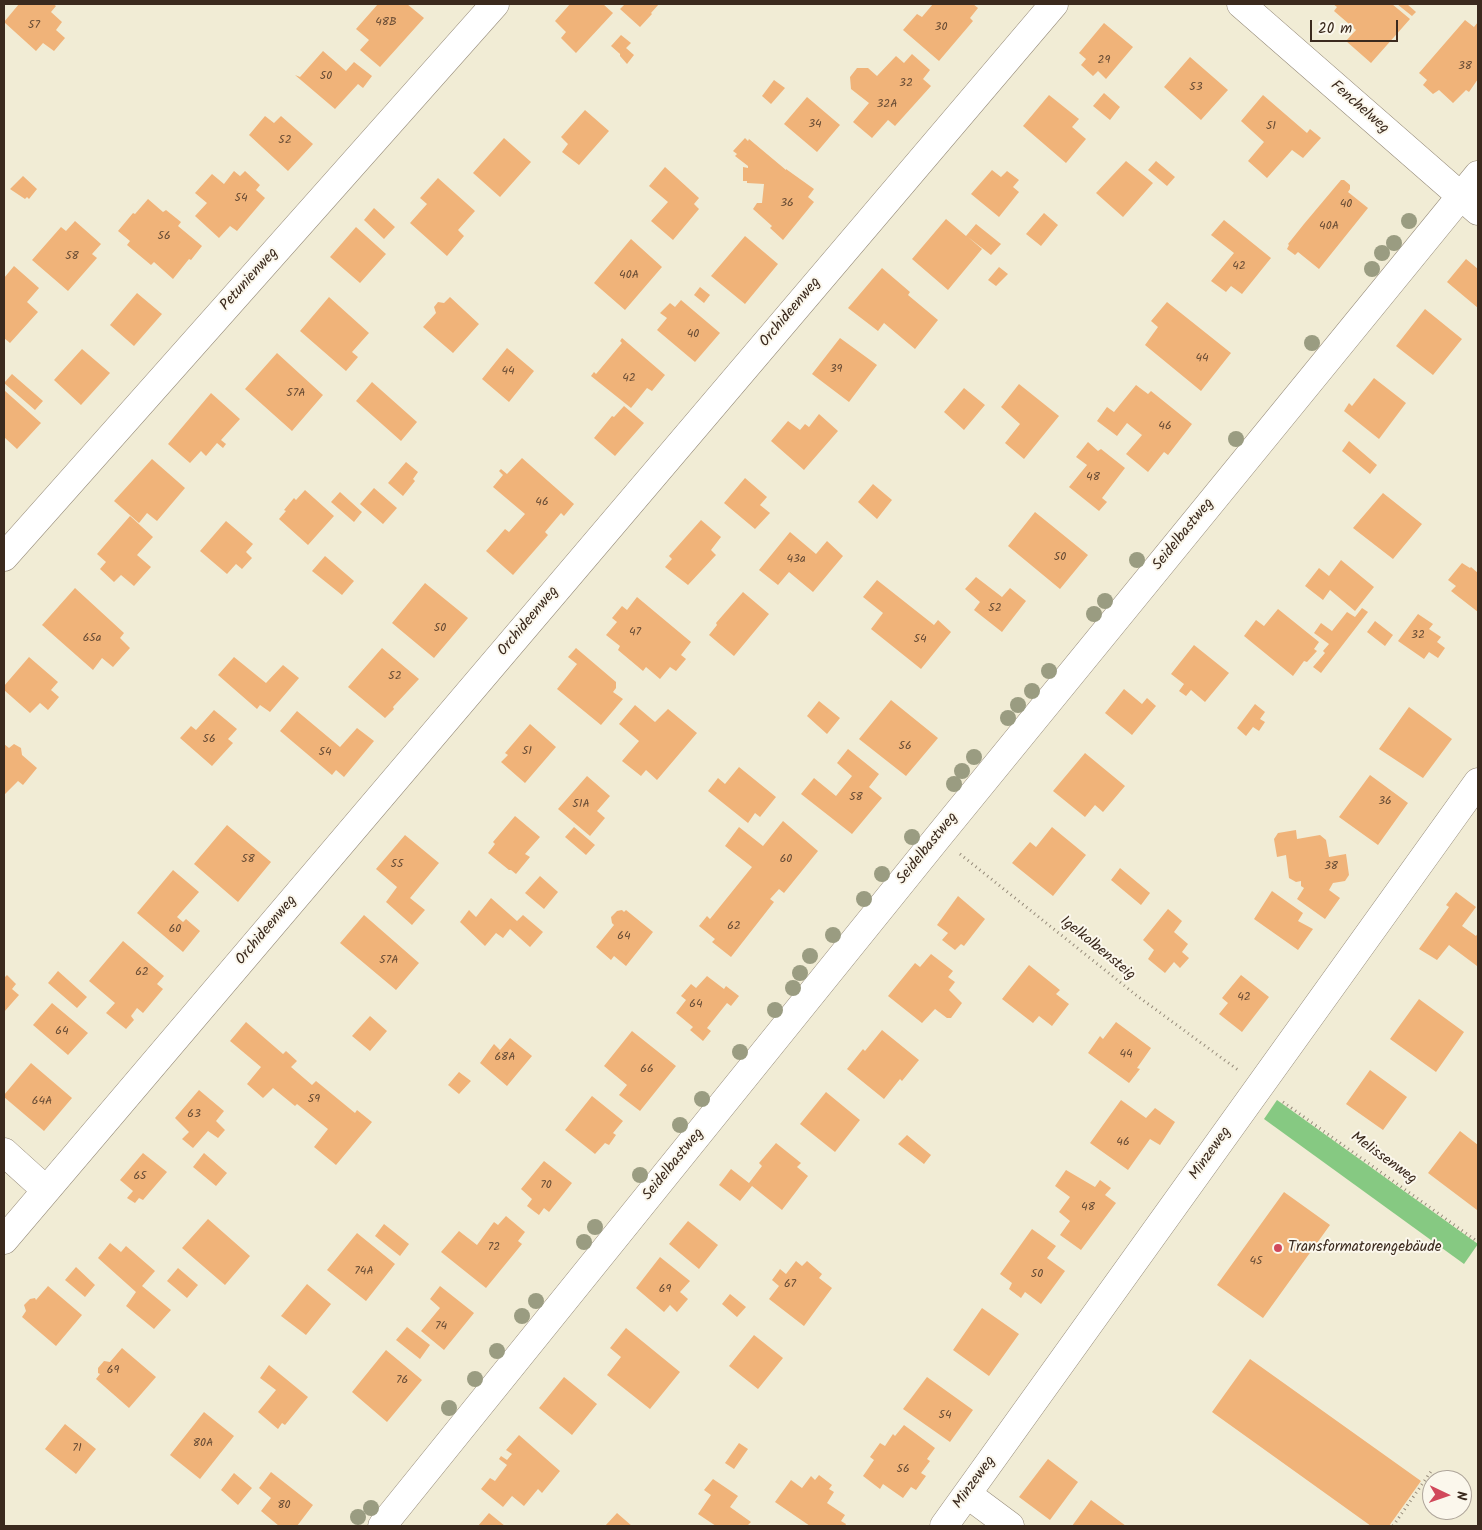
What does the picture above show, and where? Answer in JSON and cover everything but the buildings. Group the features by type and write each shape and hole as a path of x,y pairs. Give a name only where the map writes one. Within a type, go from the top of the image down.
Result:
{"street":[{"name":"Petunienweg","path":"4,557 496,4"},
{"name":"Orchideenweg","path":"4,1240 1054,4"},
{"name":"Fenchelweg","path":"1241,4 1469,203"},
{"name":"Seidelbastweg","path":"382,1526 938,837 1469,203 1478,176"},
{"name":"Minzeweg","path":"944,1526 1478,782"},
{"path":"4,1152 46,1190"},
{"path":"967,1494 1010,1526"}],"path":[{"name":"Igelkolbensteig","path":"938,837 1136,995 1244,1074"},
{"name":"Melissenweg","path":"1281,1100 1478,1242"},
{"path":"1393,1526 1422,1484"}],"green space":[{"path":"1277,1100 1478,1244 1464,1264 1264,1119"}],"place":[{"name":"Transformatorengebäude","path":"1278,1248"}]}
